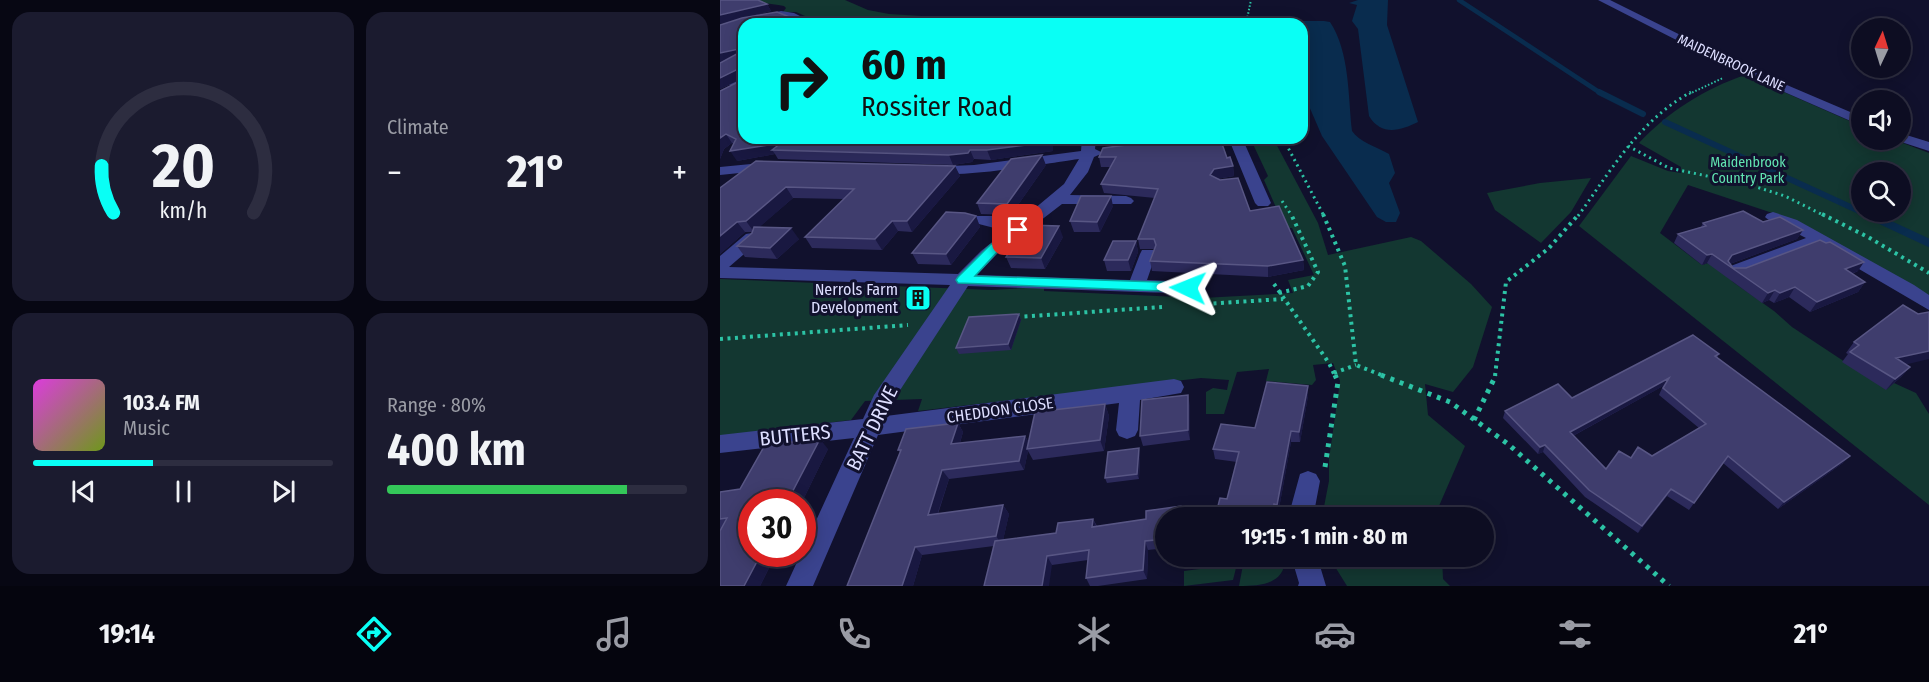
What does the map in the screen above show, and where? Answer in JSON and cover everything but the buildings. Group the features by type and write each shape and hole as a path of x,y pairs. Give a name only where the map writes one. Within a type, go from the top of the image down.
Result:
{"street":[{"name":"MAIDENBROOK LANE","path":"1603,0 1745,71 1851,117"},
{"path":"765,18 781,14 798,18"},
{"path":"720,29 738,25"},
{"path":"720,81 738,82"},
{"path":"728,92 738,86"},
{"path":"1911,141 1929,147"},
{"path":"1237,144 1247,180 1261,199"},
{"path":"924,170 974,169 1088,146 1110,152"},
{"name":"BATT DRIVE","path":"799,586 882,400 963,280 988,253 1058,200 1076,177 1088,146"},
{"path":"723,168 760,165 793,166"},
{"path":"1058,200 1126,201"},
{"path":"1773,217 1791,223 1820,239 1908,289 1929,304"},
{"path":"977,219 993,221 1018,230"},
{"path":"720,265 752,237"},
{"path":"1734,271 1820,239"},
{"path":"1136,286 1148,254"},
{"path":"720,272 1136,286 1199,296"},
{"name":"CHEDDON CLOSE","path":"870,427 1174,387"},
{"path":"1127,430 1130,393"},
{"name":"BUTTERS","path":"720,444 870,427"},
{"path":"1304,507 1317,476"},
{"path":"1307,567 1313,586"}],"path":[{"path":"1246,18 1251,0"},
{"path":"1474,420 1495,380 1506,282 1530,267 1564,234 1613,165 1650,120 1681,98 1715,81 1745,71"},
{"path":"1286,144 1320,206 1345,266 1356,365"},
{"path":"1261,199 1269,193 1286,204 1317,268 1316,277 1302,290 1279,293"},
{"path":"1274,284 1338,382 1317,476"},
{"path":"1199,296 1282,298"},
{"path":"1013,318 1165,307"},
{"path":"720,339 934,323"},
{"path":"1334,373 1356,365 1450,402 1508,444 1669,586"}],"green space":[{"path":"749,0 845,0 868,10 889,14 984,18 810,18 796,12 783,12 786,8 784,6"},
{"name":"Maidenbrook Country Park","path":"1745,75 1851,122 1851,150 1911,150 1911,146 1929,153 1929,296 1797,221 1688,185 1660,233 1702,265 1714,261 1733,282 1774,311 1792,327 1886,389 1894,383 1916,393 1929,414 1929,505 1579,226 1631,156 1668,171 1681,173 1681,167 1639,143 1674,112 1715,87"},
{"path":"1253,144 1276,144 1318,223 1328,255 1411,237 1421,241 1471,284 1492,307 1473,367 1453,392 1425,384 1428,415 1465,446 1439,507 1324,507 1340,381 1333,363 1313,365 1316,380 1312,385 1266,381 1269,369 1237,372 1224,414 1206,414 1206,392 1213,388 1227,390 1229,380 1201,378 918,411 922,399 865,401 851,420 720,436 720,279 991,290 1044,287 1044,291 1202,298 1293,293 1288,280 1314,275 1292,228 1285,228 1264,180 1268,176"},
{"path":"1591,178 1571,212 1541,243 1495,210 1487,193 1540,183"},
{"path":"1236,567 1233,580 1184,586 1184,571"},
{"path":"1243,567 1284,567 1277,578 1271,582 1239,586"},
{"path":"1335,567 1442,567 1443,579 1450,586 1347,586"}],"water":[{"path":"1358,0 1388,0 1387,25 1418,122 1391,130 1379,127 1369,116 1358,29 1352,21 1357,5 1349,3"},
{"path":"1308,21 1330,22 1337,34 1345,61 1352,131 1364,141 1389,154 1395,173 1389,183 1400,213 1396,222 1386,222 1377,217 1322,136 1308,104"}],"waterway":[{"path":"1459,0 1602,94"},
{"path":"1599,92 1643,114"},
{"path":"1665,122 1851,207"},
{"path":"1884,222 1929,243"}],"place":[{"name":"Nerrols Farm Development","path":"918,298"}],"route":[{"path":"1018,230 976,264 963,280 1188,288"}]}
